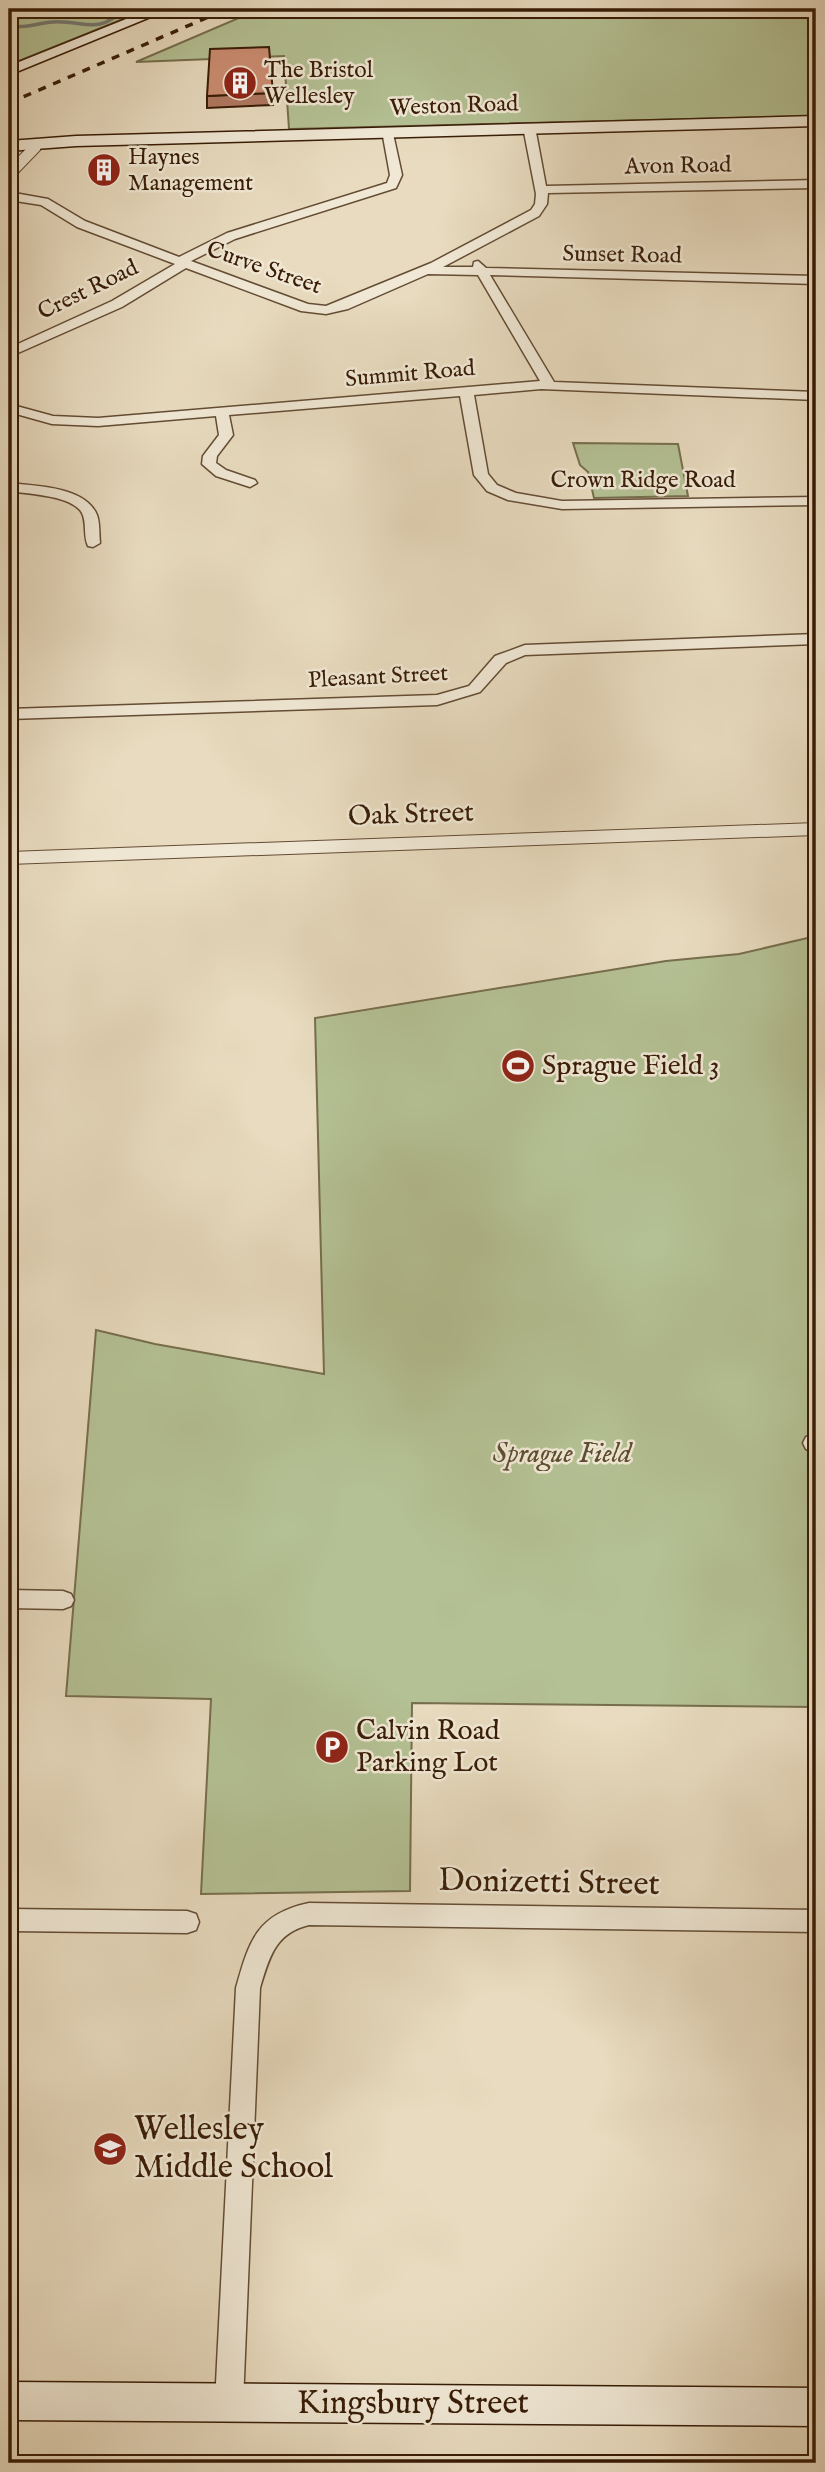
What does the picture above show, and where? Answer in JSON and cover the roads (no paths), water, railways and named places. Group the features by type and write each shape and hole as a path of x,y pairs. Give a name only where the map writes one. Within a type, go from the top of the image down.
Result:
{"main road":[{"path":"9,71 163,9"},
{"name":"Weston Road","path":"9,146 388,131 816,121"},
{"name":"Kingsbury Street","path":"9,2401 816,2407"}],"street":[{"path":"529,127 541,190"},
{"name":"Crest Road","path":"9,353 117,304 226,238 391,185 396,175 388,131"},
{"path":"9,174 33,150 34,144"},
{"name":"Avon Road","path":"541,190 816,184"},
{"name":"Curve Street","path":"9,196 44,202 85,226 306,308 321,310 339,307 426,270 532,216 541,204 541,190"},
{"path":"468,250 549,385"},
{"name":"Sunset Road","path":"426,270 483,274 816,280"},
{"name":"Summit Road","path":"9,408 45,418 77,422 549,385 816,396"},
{"name":"Crown Ridge Road","path":"466,390 481,475 492,488 513,497 562,505 816,501"},
{"path":"222,411 226,435 210,456 209,464 221,474 250,483"},
{"path":"9,487 55,494 81,505 90,516 93,543"},
{"name":"Pleasant Street","path":"9,714 445,699 470,691 483,682 501,659 525,650 816,639"},
{"name":"Oak Street","path":"9,858 816,829"},
{"path":"9,1599 63,1601"},
{"name":"Donizetti Street","path":"229,2403 248,1988 260,1948 271,1931 289,1916 309,1914 816,1921"},
{"path":"9,1920 187,1922"}],"waterway":[{"path":"9,26 53,22 98,24 106,22 124,9"}],"railway":[{"path":"9,103 227,9"}],"place":[{"name":"The Bristol Wellesley","path":"240,83"},
{"name":"Haynes Management","path":"104,170"},
{"name":"Sprague Field 3","path":"518,1066"},
{"name":"Calvin Road Parking Lot","path":"332,1747"},
{"name":"Wellesley Middle School","path":"110,2149"}],"park label":[{"name":"Sprague Field","path":"562,1454"}]}
